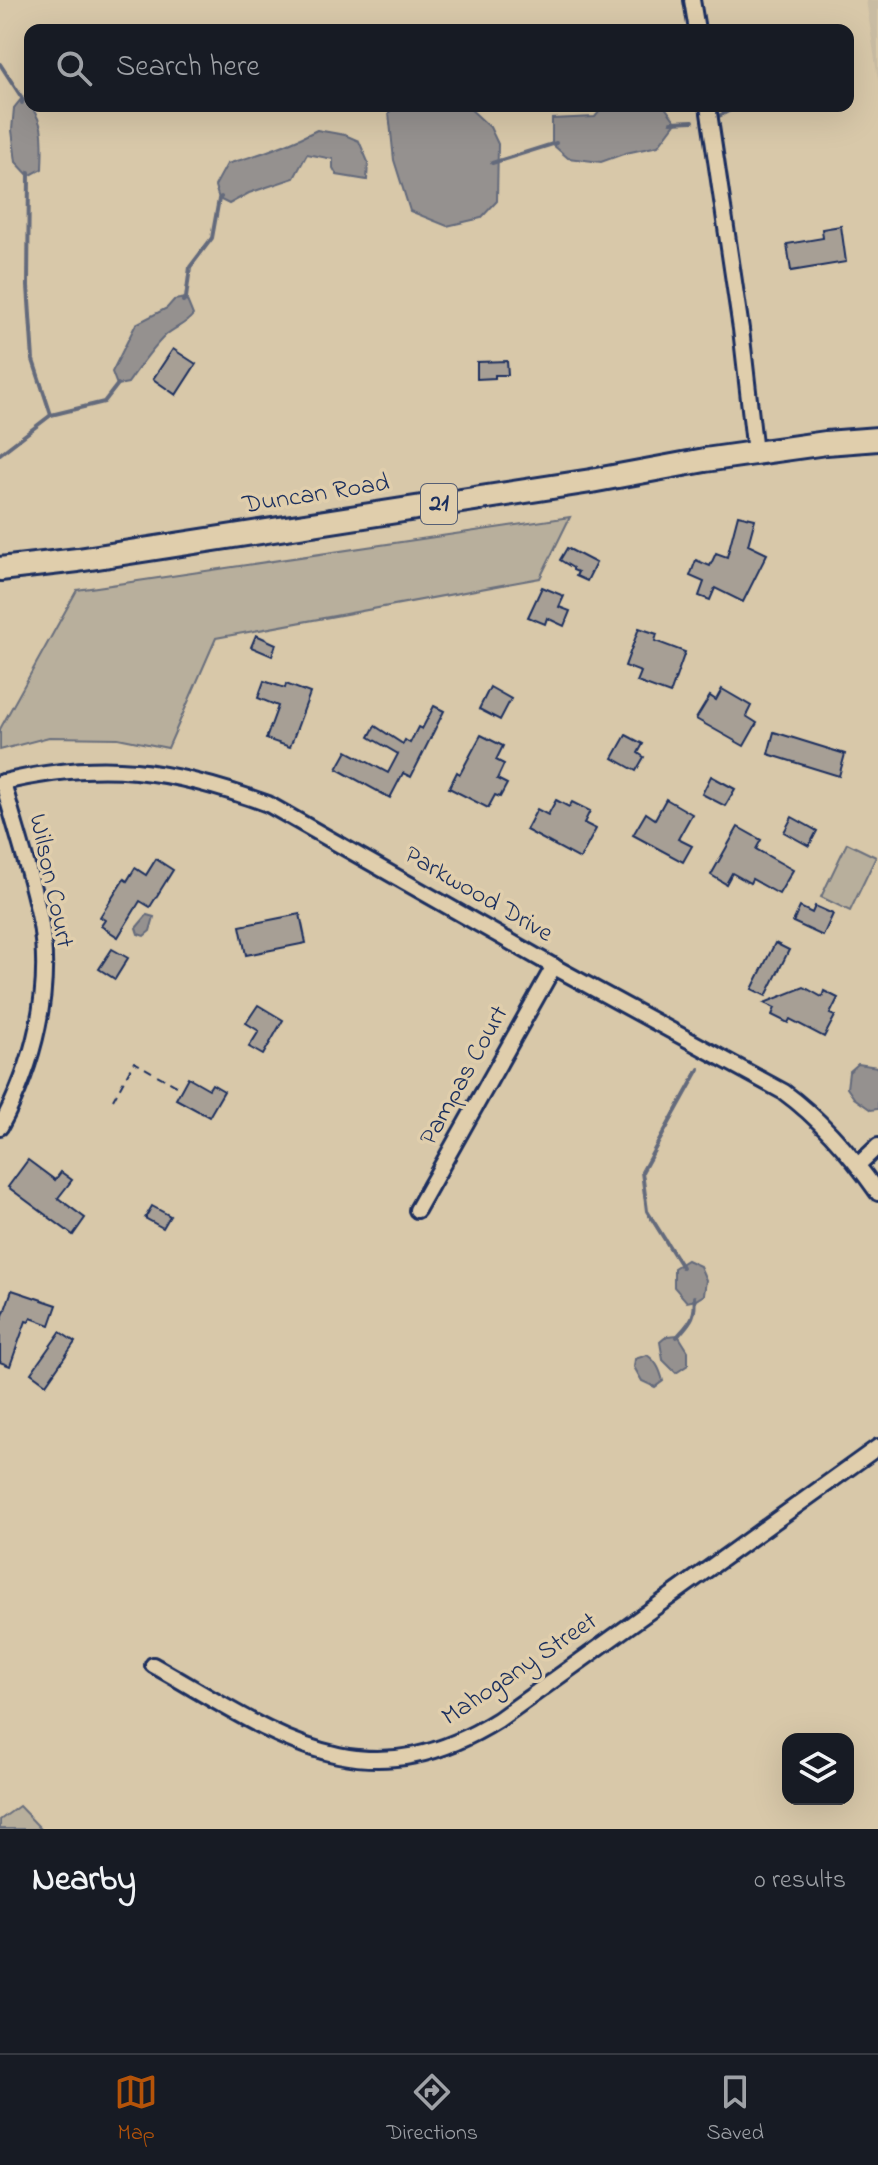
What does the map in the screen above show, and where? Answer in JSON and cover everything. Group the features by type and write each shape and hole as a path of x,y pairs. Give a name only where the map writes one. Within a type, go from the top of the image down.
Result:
{"highway":[{"name":"Duncan Road","path":"0,569 78,560 599,480 755,453 878,439"}],"street":[{"path":"692,0 696,24"},
{"path":"709,112 741,329 755,453"},
{"name":"Parkwood Drive","path":"2,783 48,773 99,769 169,774 268,804 784,1092 806,1108 858,1165 878,1193"},
{"name":"Wilson Court","path":"0,1127 21,1084 37,1032 44,963 40,920 2,783"},
{"name":"Pampas Court","path":"417,1210 554,966"},
{"path":"858,1165 878,1146"},
{"name":"Mahogany Street","path":"153,1665 277,1735 308,1748 366,1759 394,1759 434,1751 472,1736 498,1720 878,1447"}],"path":[{"path":"113,1100 134,1062 182,1089"}],"shaded area":[{"path":"866,0 878,0 878,80"},
{"path":"22,98 24,112 34,112 41,129 42,169 29,176 16,162 12,130 14,108"},
{"path":"474,112 490,127 498,144 497,201 481,218 447,226 410,211 394,160 389,113"},
{"path":"599,112 668,112 676,122 658,146 601,162 568,158 552,144 552,119 595,117"},
{"path":"317,130 359,141 368,162 367,180 337,175 333,159 307,154 294,178 249,193 229,204 219,199 215,186 227,164"},
{"path":"186,298 193,315 161,340 128,383 117,385 112,372 136,324 167,308 174,300"},
{"path":"570,517 540,578 216,638 168,748 118,738 49,737 0,750 0,729 77,590"},
{"path":"847,843 876,857 850,911 821,897"},
{"path":"147,915 154,917 150,931 144,936 138,934 136,928"},
{"path":"858,1064 878,1067 878,1109 871,1110 854,1098 847,1088 849,1072"},
{"path":"687,1260 700,1266 706,1280 704,1295 687,1302 674,1287 674,1268"},
{"path":"678,1335 688,1351 688,1365 676,1373 663,1360 660,1342 667,1336"},
{"path":"647,1355 658,1366 663,1381 655,1387 642,1381 634,1367 635,1359"},
{"path":"19,1806 41,1829 0,1829 0,1820"}],"building":[{"path":"841,226 846,262 791,271 787,244 823,238 822,229"},
{"path":"173,349 196,364 176,395 153,379"},
{"path":"507,361 508,375 477,379 477,362"},
{"path":"738,515 755,519 748,545 767,554 743,602 715,588 710,600 699,596 704,582 690,576 696,560 710,566 716,553 727,557"},
{"path":"567,548 596,563 587,581 576,576 578,572 560,560"},
{"path":"542,587 564,596 559,607 570,611 564,626 547,618 545,624 528,617"},
{"path":"639,628 657,634 655,641 685,652 670,694 637,682 641,672 625,666"},
{"path":"256,635 276,644 272,656 251,647"},
{"path":"264,681 285,688 286,684 310,693 290,747 266,739 278,706 258,698"},
{"path":"490,687 511,699 500,720 479,709"},
{"path":"722,689 751,706 746,716 757,723 744,746 696,719 710,696 716,700"},
{"path":"434,706 444,711 411,777 403,773 390,798 337,769 347,751 388,773 398,754 369,737 375,726 403,744 405,740 410,743 418,727 422,729"},
{"path":"774,732 845,754 839,776 768,754"},
{"path":"481,735 503,746 496,760 504,764 497,779 507,784 500,797 495,795 488,808 449,788"},
{"path":"626,735 643,744 638,753 644,757 636,771 613,758"},
{"path":"711,776 735,789 725,806 702,794"},
{"path":"666,799 692,814 678,839 692,846 683,862 633,835 646,813 655,819"},
{"path":"556,800 569,807 572,802 590,811 584,823 596,829 580,859 526,830 537,809 548,815"},
{"path":"792,817 817,831 809,846 784,832"},
{"path":"738,827 761,840 756,849 793,870 779,894 752,879 750,883 732,873 726,884 711,875"},
{"path":"156,859 173,870 150,907 140,901 118,937 101,926 105,920 100,917 124,879 127,881 135,868 146,875"},
{"path":"815,906 833,914 823,936 793,922 800,907 812,913"},
{"path":"300,914 306,943 246,955 240,926"},
{"path":"775,943 789,950 766,996 752,989"},
{"path":"112,949 128,958 115,979 99,969"},
{"path":"804,987 822,997 824,991 838,998 830,1014 835,1016 824,1037 790,1019 788,1023 772,1015 775,1008 764,1003"},
{"path":"258,1005 283,1020 263,1055 249,1047 259,1031 246,1023"},
{"path":"188,1077 209,1089 212,1084 224,1091 209,1117 176,1099"},
{"path":"28,1160 55,1180 61,1172 72,1180 58,1198 85,1218 73,1235 8,1187"},
{"path":"152,1206 170,1216 163,1228 145,1218"},
{"path":"12,1290 57,1305 50,1325 31,1318 29,1322 26,1321 10,1366 0,1362 0,1324"},
{"path":"60,1332 75,1342 46,1384 31,1373"}],"waterway":[{"path":"0,64 22,98 22,103"},
{"path":"717,117 727,112"},
{"path":"671,122 693,121"},
{"path":"492,163 556,143"},
{"path":"29,172 28,286 33,360 51,415"},
{"path":"183,301 190,267 212,238 221,197"},
{"path":"0,454 51,415 104,402 118,384"},
{"path":"682,1267 647,1211 642,1172 699,1069"},
{"path":"677,1337 693,1315 694,1297"}]}
